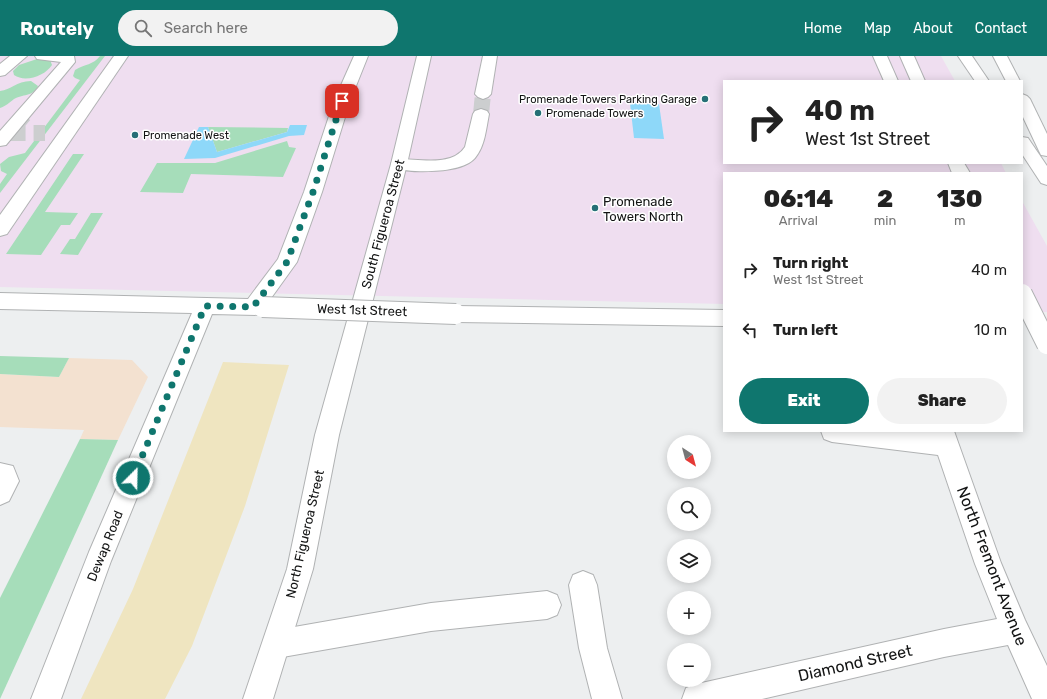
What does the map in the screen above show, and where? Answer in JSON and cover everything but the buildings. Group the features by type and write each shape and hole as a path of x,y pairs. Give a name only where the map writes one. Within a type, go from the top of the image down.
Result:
{"main road":[{"path":"0,72 16,57 20,56"},
{"path":"0,141 68,62 68,58 42,56"},
{"path":"0,229 121,56"},
{"path":"258,307 287,262 313,192 342,101 361,56"},
{"name":"South Figueroa Street","path":"332,414 398,164 424,56"},
{"path":"483,94 490,56"},
{"path":"880,56 891,80"},
{"path":"907,56 918,80"},
{"path":"965,56 981,80"},
{"path":"1000,56 1012,80"},
{"path":"1007,56 1016,80"},
{"path":"1023,100 1047,151"},
{"path":"398,164 450,165 460,162 473,149 481,114"},
{"path":"48,133 67,134"},
{"path":"1023,143 1047,179"},
{"path":"1023,296 1047,344"},
{"name":"West 1st Street","path":"0,301 258,307 456,314 723,318"},
{"name":"Dewap Road","path":"46,699 98,562 205,306"},
{"path":"1023,321 1047,322"},
{"name":"North Figueroa Street","path":"258,699 300,569 332,414"},
{"path":"832,432 945,438"},
{"name":"North Fremont Avenue","path":"945,438 988,564 1015,630 1047,698"},
{"path":"0,474 4,474 7,481 0,493"},
{"path":"583,585 593,648 607,699"},
{"path":"277,644 431,616 547,605"},
{"name":"Diamond Street","path":"697,699 936,645 1015,630"}],"shaded area":[{"path":"0,56 941,56 954,80 723,80 723,164 1002,164 1006,172 723,172 723,304 0,287"},
{"path":"1023,203 1047,246 1047,312 1023,312"},
{"path":"69,358 132,360 148,377 118,440 80,439 84,430 0,427 0,374 59,377"}],"green space":[{"path":"100,56 105,56 0,193 0,184 7,174 1,171 0,164 9,157 25,153 80,80 73,76 75,70 92,63"},
{"path":"37,59 50,60 52,65 45,72 34,77 24,78 14,75 13,71 19,65"},
{"path":"31,81 38,86 36,90 27,95 17,97 0,108 0,91 21,82"},
{"path":"208,127 288,128 287,132 217,152"},
{"path":"287,141 289,147 296,148 283,177 191,174 183,193 140,192 157,163 215,163"},
{"path":"73,154 84,154 45,212 78,213 70,225 61,225 41,255 6,254"},
{"path":"91,213 103,213 78,255 60,254 70,239 75,239"},
{"path":"0,356 69,358 59,377 0,374"},
{"path":"80,439 118,440 0,699 0,598"}],"sand":[{"path":"223,362 289,365 245,506 192,646 165,699 81,699 133,589"}],"water":[{"path":"630,103 659,104 664,139 634,138"},
{"path":"290,125 307,125 304,135 289,136 215,158 184,159 199,127 208,127 217,152 287,132"}],"tunnel":[{"path":"481,114 483,94"},
{"path":"24,115 9,133 45,133"}],"place":[{"name":"Promenade Towers Parking Garage","path":"705,99"},
{"name":"Promenade Towers","path":"538,113"},
{"name":"Promenade West","path":"135,135"},
{"name":"Promenade Towers North","path":"595,208"}],"route":[{"path":"133,478 205,306 253,307 287,262 313,192 342,101"}]}
